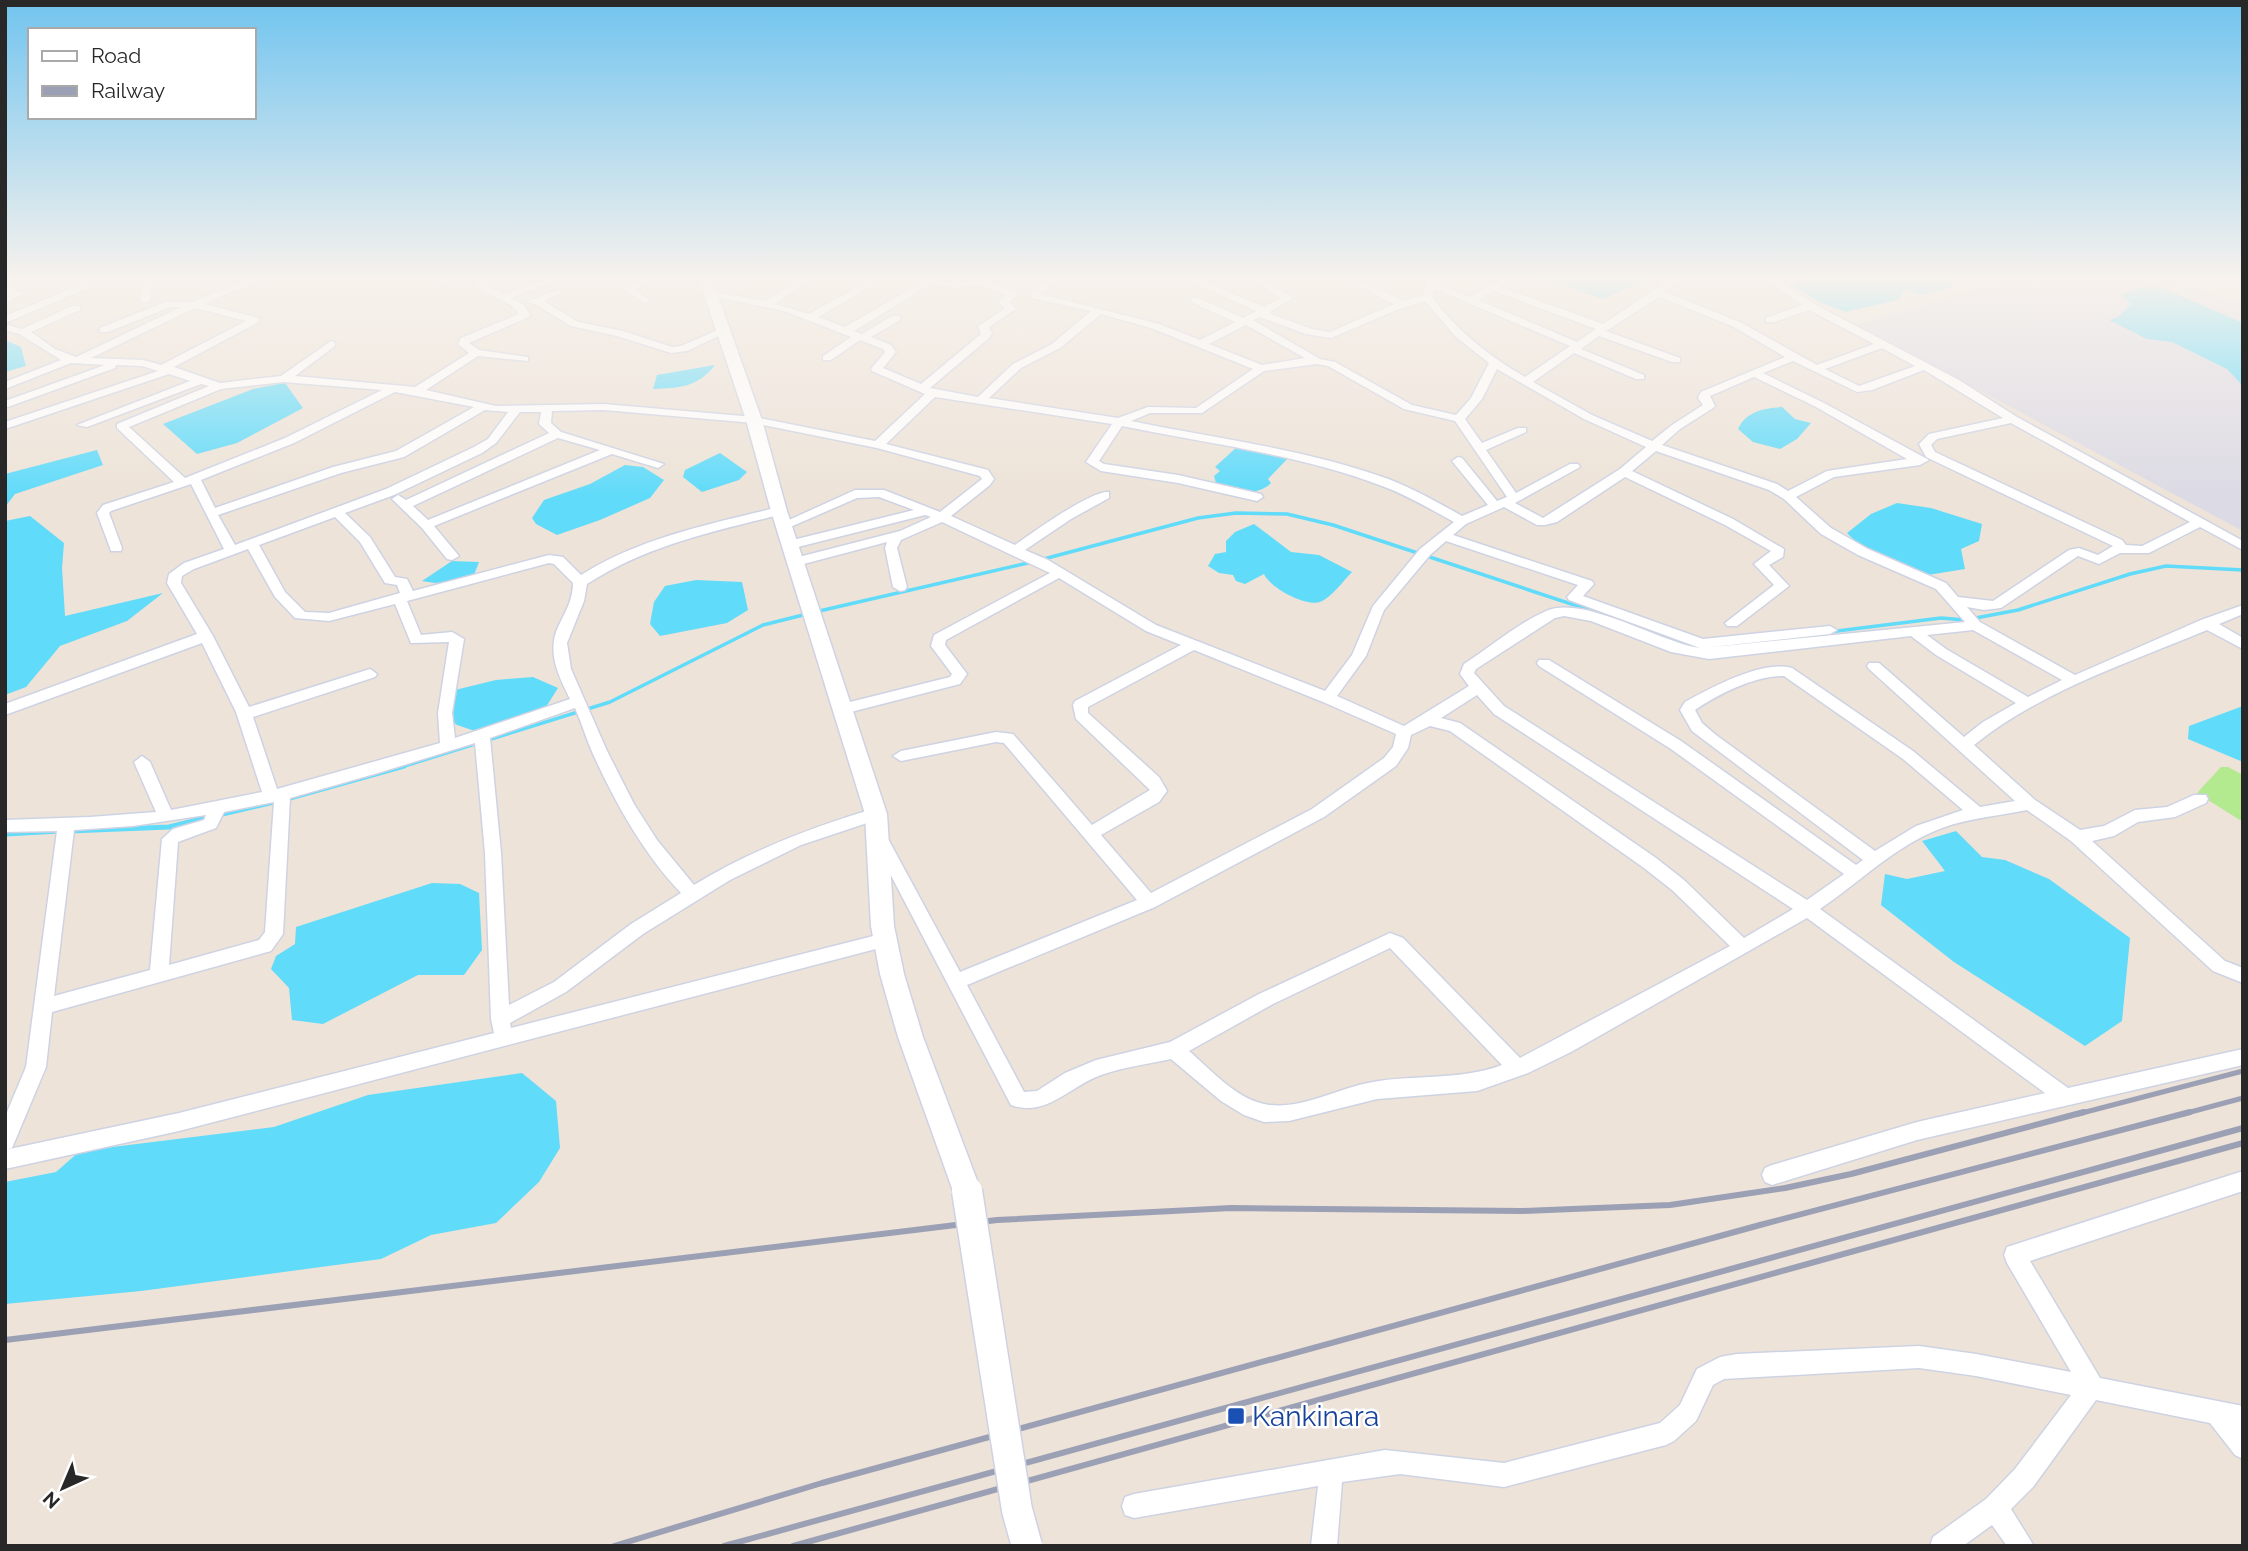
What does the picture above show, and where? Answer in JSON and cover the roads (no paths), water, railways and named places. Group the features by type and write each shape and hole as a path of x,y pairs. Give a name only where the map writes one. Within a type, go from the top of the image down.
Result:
{"main road":[{"path":"729,351 754,420 790,545 876,814 881,841 885,940 906,1021 967,1191 1017,1510 1027,1546"}],"street":[{"path":"52,351 73,360 124,362 168,369 219,386"},
{"path":"5,386 92,351"},
{"path":"5,426 168,369 199,351"},
{"path":"284,379 321,351"},
{"path":"827,358 838,351"},
{"path":"890,351 876,369 928,391 1119,422 1267,449 1325,463 1391,484 1462,521"},
{"path":"878,444 970,351"},
{"path":"980,401 1017,366 1046,351"},
{"path":"1219,351 1261,368"},
{"path":"1299,351 1317,361 1338,367 1408,407 1459,419 1479,449 1504,502"},
{"path":"1480,351 1494,364 1593,421 1652,446 1756,481 1788,496 1835,537 1941,586 1970,621 2073,680"},
{"path":"1526,382 1570,351"},
{"path":"1585,351 1640,377"},
{"path":"1654,351 1676,360"},
{"path":"1783,351 1851,387 1862,389 1924,366"},
{"path":"1816,369 1863,351"},
{"path":"1893,351 1924,366 2013,419 2243,546"},
{"path":"417,391 476,353 524,359"},
{"path":"1458,461 1504,502 1535,521 1547,522 1624,472 1652,446 1709,406 1704,398 1705,394 1793,357"},
{"path":"1257,497 1093,464 1119,422 1148,410 1198,411 1261,368 1317,361"},
{"path":"5,405 124,362"},
{"path":"1459,419 1476,399 1494,364"},
{"path":"1754,373 1925,458 2117,543 2121,547 2119,549"},
{"path":"232,551 211,513 189,482 121,426 219,386 284,379 328,381 417,391 516,410 604,407 754,420 878,444 986,475 986,482 942,517 896,538 891,548 900,587"},
{"path":"83,425 199,381"},
{"path":"116,548 104,510 189,482 289,443 394,388"},
{"path":"211,513 337,471 400,454 485,406"},
{"path":"547,409 545,424 556,434 657,464"},
{"path":"43,1007 255,950 270,941 274,934 279,798 228,677 174,578 189,566 390,492 486,446 516,410"},
{"path":"1925,458 1925,441 1933,436 2013,419"},
{"path":"1479,449 1522,430"},
{"path":"405,505 556,434"},
{"path":"426,525 611,450"},
{"path":"1788,496 1830,474 1925,458"},
{"path":"1328,698 1359,656 1378,609 1423,555 1443,536 1462,521 1574,467"},
{"path":"1624,472 1729,522 1777,549 1778,554 1761,564 1782,586 1732,623"},
{"path":"580,582 648,547 782,518 865,491 880,493 1016,550 1130,617 1404,732"},
{"path":"390,492 426,525 452,556"},
{"path":"1016,550 1067,516 1105,495"},
{"path":"790,545 926,511"},
{"path":"337,512 365,540 390,580 402,582 403,596 416,640 452,637 457,639 445,713 448,746"},
{"path":"1953,600 1984,606 1996,605 2074,553 2079,552 2099,560 2119,549 2144,550 2200,522"},
{"path":"796,562 901,536"},
{"path":"1443,536 1587,584 1561,611"},
{"path":"252,544 286,603 302,615 329,617 550,559 558,560 580,582 580,599 559,643 564,667 598,749 629,811 670,869 692,894"},
{"path":"843,709 956,681 960,674 938,646 939,638 1059,573"},
{"path":"1574,597 1702,644 1970,621"},
{"path":"1964,745 2027,703 2073,680 2243,609"},
{"path":"1970,621 1913,631 1709,654 1672,647 1579,613 1561,611 1551,614 1469,667 1467,674 1492,704 1508,716 1807,909 2064,1096"},
{"path":"2206,623 2243,644"},
{"path":"1913,631 1941,652 2027,703"},
{"path":"5,710 206,636"},
{"path":"1090,834 1153,799 1159,791 1153,781 1081,715 1080,705 1193,645"},
{"path":"1544,663 1686,752 1856,874"},
{"path":"1874,666 2029,804 2077,837 2204,953 2220,966 2243,976"},
{"path":"1875,860 1711,739 1689,716 1687,710 1690,706 1743,682 1777,671 1787,671 1908,755 1978,814"},
{"path":"244,714 370,674"},
{"path":"958,981 1149,902 1334,804 1390,762 1400,748 1404,732 1428,720 1478,687"},
{"path":"5,826 65,831 166,816 217,812 279,798 448,746 482,741 581,707"},
{"path":"1428,720 1455,727 1628,846 1678,885 1742,947"},
{"path":"901,756 1008,737 1149,902"},
{"path":"482,741 493,853 502,1028"},
{"path":"142,762 166,816"},
{"path":"2077,837 2108,832 2135,816 2169,813 2200,799"},
{"path":"1174,1050 1237,1100 1268,1114 1379,1090 1447,1088 1478,1082 1517,1068 1604,1024 1742,947 1807,909 1921,830 1978,814 2029,804"},
{"path":"159,975 170,839 179,833 211,824 217,812"},
{"path":"502,1028 637,929 692,894 795,841 876,814"},
{"path":"5,1141 34,1075 65,831"},
{"path":"881,841 958,981 1018,1099 1038,1101 1075,1077 1123,1060 1174,1050 1266,999 1390,940 1397,943 1517,1068"},
{"path":"5,1160 179,1122 502,1028 885,940"},
{"path":"1772,1175 1917,1130 2243,1057"},
{"path":"2092,1387 2015,1255 2243,1181"},
{"path":"1134,1506 1404,1461 1483,1475 1504,1475 1666,1433 1680,1424 1688,1413 1705,1377 1720,1368 1737,1365 1919,1357 1976,1364 2243,1418"},
{"path":"1942,1546 1995,1508 2024,1478 2092,1387"},
{"path":"2218,1414 2243,1447"},
{"path":"1324,1546 1331,1472"},
{"path":"1995,1508 2022,1546"}],"water":[{"path":"5,351 22,351 26,366 5,372"},
{"path":"2191,351 2243,351 2243,386 2227,369"},
{"path":"715,365 702,378 688,385 653,389 657,375"},
{"path":"285,383 303,408 237,443 197,454 163,424 253,389"},
{"path":"1782,407 1795,419 1811,423 1797,439 1780,449 1753,442 1738,429 1751,414"},
{"path":"1239,445 1289,457 1268,479 1271,483 1265,488 1245,491 1216,483 1214,476 1220,471 1215,467"},
{"path":"97,450 103,465 15,494 5,507 5,474"},
{"path":"720,453 747,472 739,480 702,492 683,477 685,470"},
{"path":"625,465 643,467 664,480 650,498 557,535 536,524 532,518 544,500 590,484"},
{"path":"1897,503 1931,508 1982,524 1979,541 1961,549 1965,569 1928,575 1858,544 1847,533 1871,514"},
{"path":"30,516 64,543 62,568 65,616 163,593 127,621 60,646 26,687 5,695 5,521"},
{"path":"1254,524 1291,552 1319,555 1352,572 1329,596 1314,603 1298,599 1281,590 1264,574 1245,584 1236,581 1233,575 1219,573 1208,566 1215,554 1226,552 1226,541 1235,532"},
{"path":"452,561 479,562 472,580 435,583 422,581"},
{"path":"696,580 742,582 748,610 727,623 660,636 650,624 654,602 665,586"},
{"path":"533,677 558,688 544,710 475,731 449,719 455,690 496,680"},
{"path":"2243,706 2243,762 2188,739 2189,726"},
{"path":"1956,831 1982,857 2005,860 2049,879 2130,938 2122,1021 2085,1046 1954,962 1881,905 1885,874 1907,879 1945,871 1922,841"},
{"path":"432,883 460,884 479,893 482,950 464,975 418,975 323,1024 292,1020 289,988 271,969 276,956 295,944 296,927"},
{"path":"522,1073 556,1101 560,1148 539,1182 496,1223 431,1235 381,1259 141,1291 5,1304 5,1182 56,1172 80,1151 274,1127 368,1095"}],"waterway":[{"path":"1040,560 1198,518 1236,513 1287,514 1333,525 1665,635"},
{"path":"815,612 1032,562"},
{"path":"1829,632 1941,618 1965,620 2018,610 2130,574 2166,566 2243,570"},
{"path":"398,768 610,702 763,625 807,614"},
{"path":"290,798 404,766"},
{"path":"218,815 278,801"},
{"path":"69,831 169,827 210,817"},
{"path":"5,834 60,831"}],"railway":[{"path":"2078,1114 2243,1071"},
{"path":"2183,1114 2243,1098"},
{"path":"5,1340 997,1220 1231,1208 1522,1211 1670,1205 1785,1188 1851,1174 2084,1112"},
{"path":"614,1546 822,1483 1760,1225 2190,1112"},
{"path":"724,1546 2243,1128"},
{"path":"793,1546 2243,1143"}],"place":[{"name":"Kankinara","path":"1236,1416"}]}
